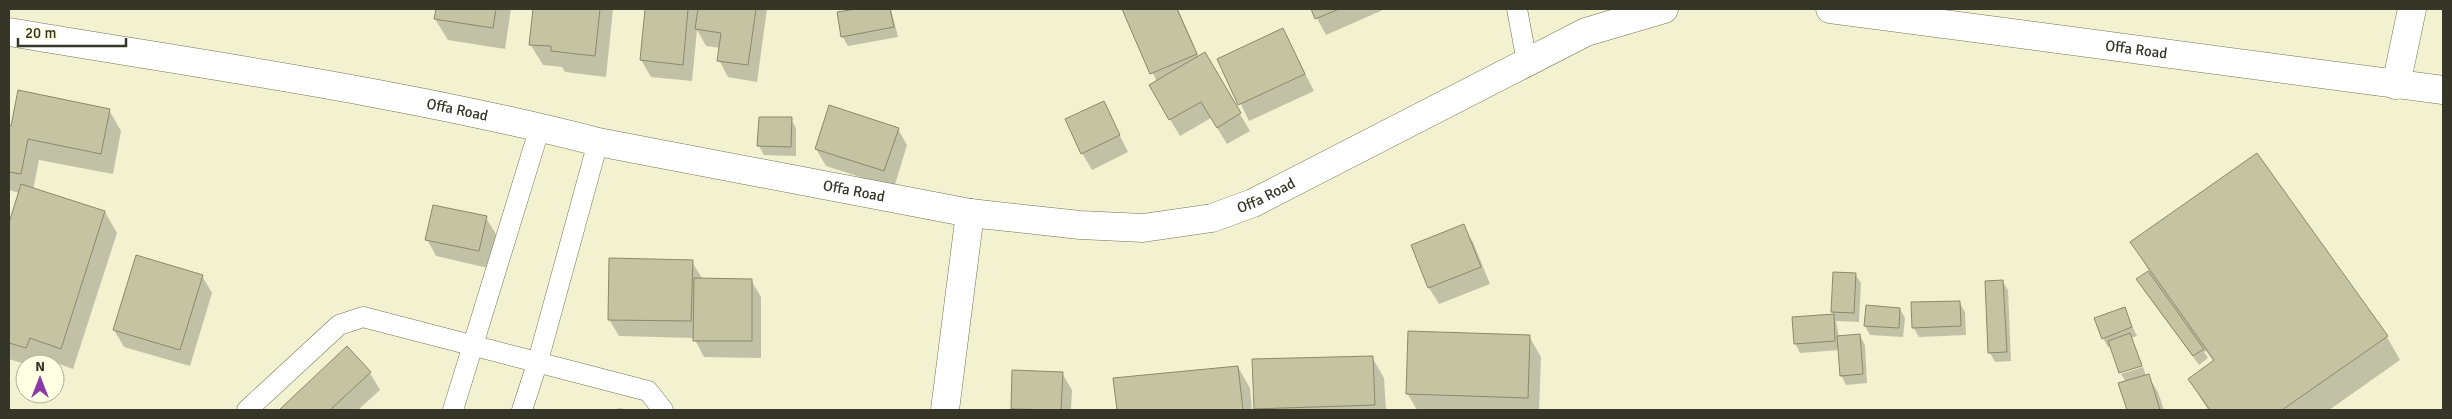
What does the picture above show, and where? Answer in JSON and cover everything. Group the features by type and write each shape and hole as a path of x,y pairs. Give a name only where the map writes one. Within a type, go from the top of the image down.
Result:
{"street":[{"name":"Offa Road","path":"9,32 338,87 540,127 598,142 970,213 1080,225 1143,228 1212,218 1253,203 1586,32 1664,9"},
{"name":"Offa Road","path":"1830,9 2443,90"},
{"path":"2396,85 2412,9"},
{"path":"944,410 970,213"}],"lane":[{"path":"1517,9 1527,62"},
{"path":"453,410 540,127"},
{"path":"522,410 538,361 598,142"},
{"path":"247,410 339,325 363,317 648,391 663,410"}],"building":[{"path":"436,9 496,9 493,28 434,19"},
{"path":"533,9 600,9 595,56 551,51 551,46 529,45"},
{"path":"645,9 688,9 683,65 640,60"},
{"path":"698,9 756,9 748,65 717,61 721,33 695,29"},
{"path":"856,9 890,9 894,27 841,37 837,12"},
{"path":"1122,9 1177,9 1197,54 1150,74"},
{"path":"1311,9 1339,9 1315,19"},
{"path":"1283,28 1305,74 1238,105 1217,59"},
{"path":"1205,52 1241,113 1217,128 1201,102 1169,120 1149,85"},
{"path":"18,90 110,109 101,154 28,139 21,174 9,172 9,125 11,126"},
{"path":"1104,101 1120,135 1081,154 1065,119"},
{"path":"829,105 899,128 884,171 815,149"},
{"path":"759,117 792,117 791,147 757,146"},
{"path":"2257,153 2388,336 2282,410 2210,410 2188,379 2214,360 2130,242"},
{"path":"21,184 105,211 61,349 30,338 26,348 9,343 9,223"},
{"path":"433,205 487,216 479,251 425,240"},
{"path":"1464,224 1481,267 1428,288 1411,245"},
{"path":"136,255 203,275 180,350 113,330"},
{"path":"609,258 693,260 691,321 608,320"},
{"path":"2148,271 2204,349 2193,356 2136,279"},
{"path":"1833,272 1856,273 1854,313 1831,312"},
{"path":"694,278 752,279 752,341 693,341"},
{"path":"2003,280 2007,352 1988,353 1985,281"},
{"path":"1960,301 1961,326 1912,328 1911,302"},
{"path":"1866,305 1900,308 1899,328 1864,326"},
{"path":"2125,307 2132,327 2102,339 2094,318"},
{"path":"1834,314 1835,341 1794,344 1792,317"},
{"path":"1408,331 1530,335 1528,398 1406,394"},
{"path":"2130,333 2142,366 2119,373 2108,341"},
{"path":"1860,334 1863,374 1840,376 1837,336"},
{"path":"347,346 371,372 330,410 279,410"},
{"path":"1373,356 1375,405 1254,409 1252,359"},
{"path":"1238,366 1243,410 1117,410 1113,378"},
{"path":"1012,370 1063,372 1061,410 1011,409"},
{"path":"2149,374 2160,410 2127,410 2118,383"}]}
